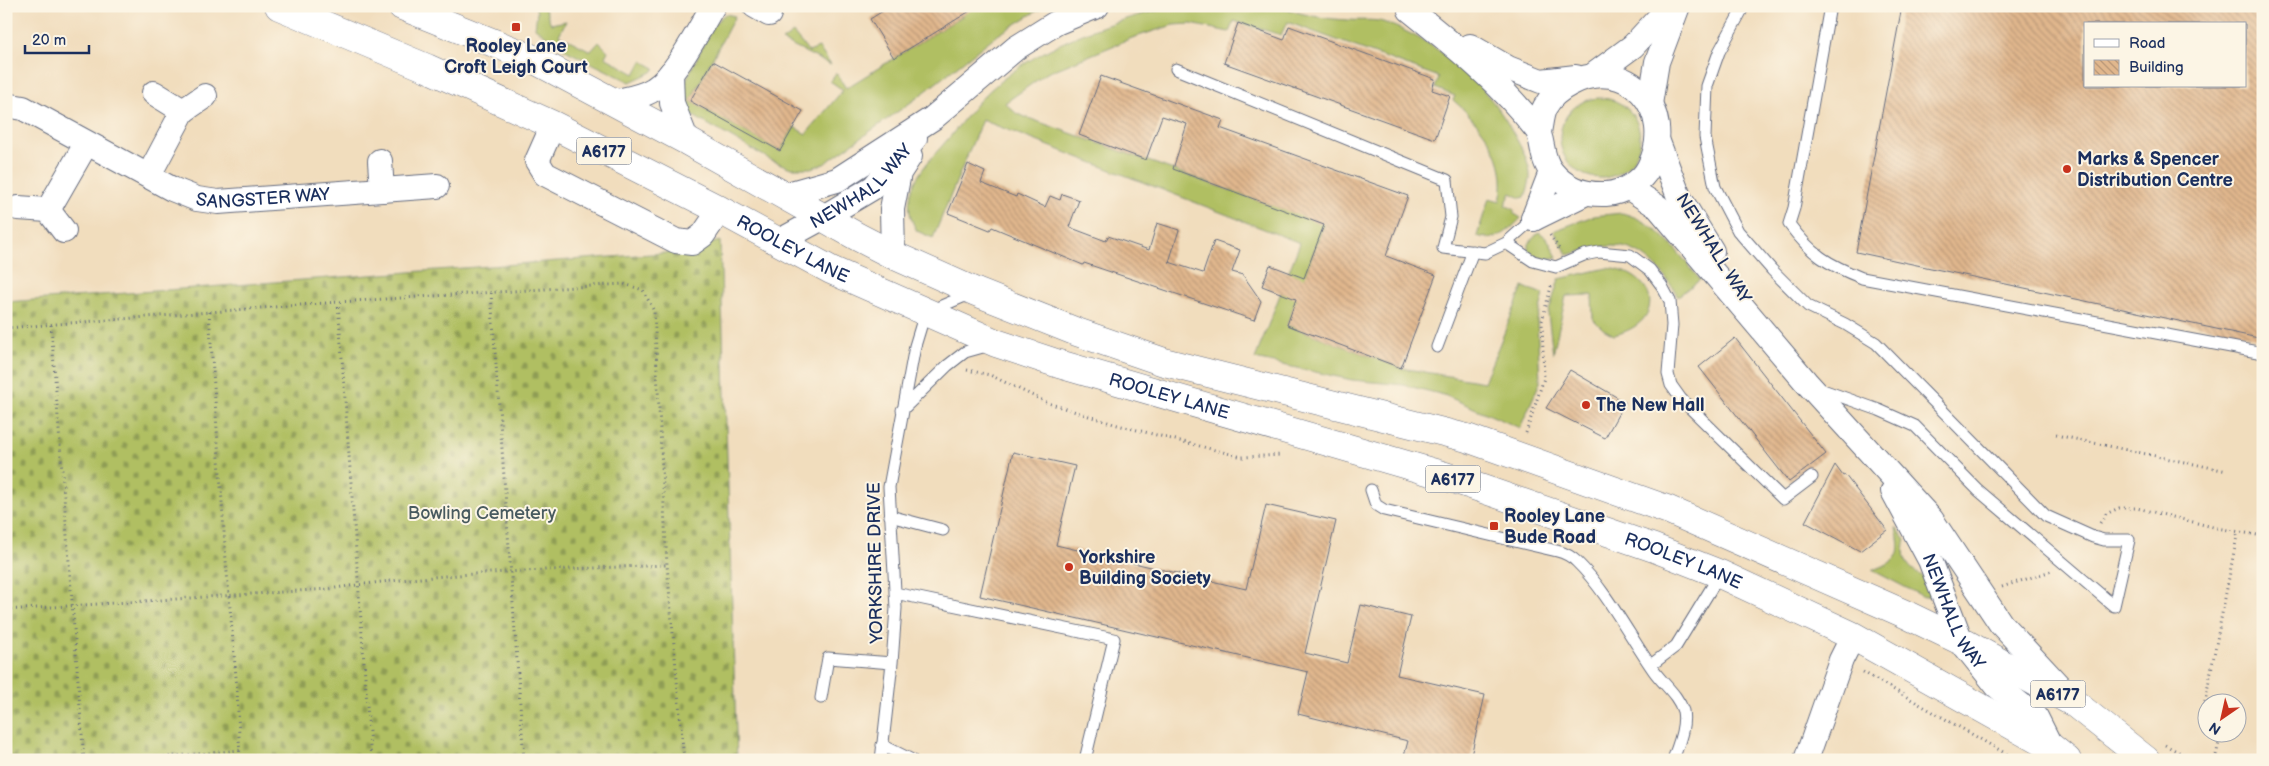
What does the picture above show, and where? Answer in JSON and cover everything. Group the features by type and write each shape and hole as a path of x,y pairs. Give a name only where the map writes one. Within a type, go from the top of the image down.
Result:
{"highway":[{"name":"ROOLEY LANE","path":"279,6 428,68 553,125 720,210 831,270 996,343 1059,364 1445,476 1654,548 1720,574 1853,636 2059,754"},
{"name":"ROOLEY LANE","path":"402,6 531,58 687,141 822,218 892,255 976,292 1077,332 1164,362 1467,438 1669,510 1905,614 1961,641 2074,703 2155,752"}],"street":[{"path":"613,102 635,97 654,89 671,73 713,6"},
{"name":"NEWHALL WAY","path":"784,195 838,180 933,118 1016,48 1056,23 1097,6"},
{"path":"1535,217 1551,172 1543,156 1539,132 1545,108 1558,90 1589,75 1633,46 1670,6"},
{"path":"1650,104 1658,62 1678,6"},
{"name":"NEWHALL WAY","path":"1406,8 1516,71 1541,81 1589,75 1615,77 1636,88 1650,104 1658,128 1655,156 1646,173 1629,188 1607,194 1586,193 1567,186 1551,172"},
{"name":"NEWHALL WAY","path":"1406,8 1464,52 1508,95 1539,132"},
{"path":"671,73 672,103 687,141"},
{"path":"154,93 183,111"},
{"path":"149,175 183,111 205,96"},
{"name":"SANGSTER WAY","path":"6,105 23,108 86,144 149,175 172,189 197,199 218,202 437,186"},
{"name":"NEWHALL WAY","path":"778,242 874,186 933,118"},
{"name":"NEWHALL WAY","path":"892,255 892,209 899,173 933,118"},
{"path":"553,125 537,161 545,174 615,210 676,241 692,243 703,235 720,210"},
{"name":"NEWHALL WAY","path":"1658,142 1679,197 1699,232 1780,349"},
{"path":"48,210 86,144"},
{"path":"380,161 382,190"},
{"name":"NEWHALL WAY","path":"1629,188 1658,208 1780,349 1806,382 1931,519 2001,624 2074,703"},
{"path":"1535,217 1586,193"},
{"path":"18,208 48,210 64,230"},
{"name":"NEWHALL WAY","path":"1875,459 1930,560 1961,641 1997,686 2036,717 2059,754"},
{"path":"1806,760 1842,660 1853,636"}],"lane":[{"path":"1744,6 1719,52 1707,86 1705,137 1715,187 1738,231 1772,270 1808,306 1845,324 1876,343 2046,516 2093,537 2104,540 2128,540 2114,606 1978,490 1915,426 1879,410 1836,396 1806,382"},
{"path":"1830,6 1794,208 1789,224 1804,245 1832,267 1862,278 2263,353"},
{"path":"1176,69 1447,180 1451,217 1443,248 1485,253 1506,243 1535,217"},
{"path":"1506,243 1534,260 1556,267 1584,255 1599,252 1630,255 1650,270 1670,301 1672,325 1668,374 1671,385 1681,399 1783,499 1812,477"},
{"path":"1438,348 1473,251"},
{"path":"925,312 976,292"},
{"name":"YORKSHIRE DRIVE","path":"881,760 896,608 889,487 915,346 925,312"},
{"path":"902,410 947,366 965,352 996,343"},
{"path":"1371,490 1376,505 1384,510 1569,554 1578,562 1651,665 1678,699 1683,714 1681,736 1673,760"},
{"path":"890,516 943,530"},
{"path":"1651,665 1676,646 1720,574"},
{"path":"895,593 1114,639 1085,760"},
{"path":"822,698 824,674 828,658 892,663"},
{"path":"882,745 912,760"}],"path":[{"path":"1526,433 1544,378 1542,321 1556,267 1562,253 1535,217"},
{"path":"6,328 338,302 624,284 643,290 654,311 667,565 684,760"},
{"path":"491,293 524,760"},
{"path":"338,302 371,760"},
{"path":"209,312 240,760"},
{"path":"51,325 84,760"},
{"path":"2056,435 2227,471"},
{"path":"2093,537 2106,514 2119,508 2137,508 2263,536"},
{"path":"2207,694 2238,531"},
{"path":"6,610 329,589 358,584 510,572 667,565"},
{"path":"1996,590 2067,565"},
{"path":"2215,760 2219,744"},
{"path":"134,760 240,750"},
{"path":"2155,752 2194,760"}],"green space":[{"path":"535,6 544,6 551,24 566,21 559,35 591,51 599,42 608,51 605,57 635,74 642,61 655,68 652,72 630,82 569,52 535,28 537,12"},
{"path":"959,6 1045,6 993,38 917,98 824,164 811,168 791,168 771,160 688,113 683,98 683,86 714,24 725,14 735,16 690,101 780,151 794,127 806,134 843,90 830,81 836,73 846,88 964,15"},
{"path":"1177,6 1278,6 1322,18 1383,22 1424,41 1461,68 1478,84 1506,120 1517,140 1528,163 1530,179 1525,197 1521,198 1511,193 1505,205 1515,210 1513,213 1521,218 1511,228 1496,237 1484,238 1477,236 1489,198 1500,201 1501,171 1492,144 1484,132 1453,100 1455,96 1435,88 1439,77 1287,22 1281,35 1234,21 1229,32 1191,24 1173,25 1132,38 1047,73 1005,103 1017,114 1324,224 1287,325 1401,368 1484,382 1523,287 1544,294 1537,320 1540,382 1520,428 1444,395 1404,385 1352,380 1255,359 1300,243 982,120 933,238 917,231 911,219 909,207 910,196 919,175 980,100 1000,81 1022,65 1071,39 1097,28"},
{"path":"793,33 809,52 819,48 831,65 782,41"},
{"path":"1600,98 1615,101 1628,110 1637,123 1640,138 1637,153 1628,166 1615,175 1600,178 1585,175 1572,166 1563,153 1560,138 1563,123 1572,110 1585,101"},
{"path":"1622,213 1635,217 1657,231 1675,249 1700,280 1678,296 1652,262 1634,251 1624,247 1607,246 1568,255 1554,231 1593,216"},
{"path":"1539,232 1547,238 1557,257 1542,258 1528,251 1528,244"},
{"name":"Bowling Cemetery","path":"720,241 737,760 6,760 6,302 678,252"},
{"path":"1607,268 1624,272 1637,279 1645,288 1650,298 1649,309 1643,320 1631,329 1614,335 1603,329 1593,319 1592,295 1566,296 1553,354 1548,314 1559,279"},
{"path":"1896,527 1906,540 1905,558 1913,570 1924,577 1930,592 1929,596 1924,597 1872,570 1881,567 1897,556 1899,544"}],"building":[{"path":"891,6 978,6 894,58 870,19"},
{"name":"Marks & Spencer Distribution Centre","path":"1902,6 2263,6 2263,339 1856,252"},
{"path":"1238,23 1284,40 1289,26 1435,79 1432,90 1450,96 1435,139 1224,63"},
{"path":"713,61 803,111 780,151 690,101"},
{"path":"1101,76 1223,120 1220,128 1408,196 1386,256 1436,275 1401,368 1287,325 1296,299 1262,286 1270,265 1304,278 1324,225 1173,169 1187,124 1162,116 1146,160 1079,135"},
{"path":"968,164 985,172 981,183 1016,197 1017,194 1045,207 1050,196 1060,200 1062,194 1079,200 1069,227 1106,241 1108,236 1149,250 1157,223 1179,230 1169,262 1203,273 1214,241 1240,250 1232,272 1243,275 1261,301 1254,320 1084,263 1083,265 992,227 990,230 948,213"},
{"path":"1735,338 1826,454 1789,482 1699,367"},
{"name":"The New Hall","path":"1570,370 1625,402 1605,438 1546,408"},
{"name":"Yorkshire Building Society","path":"1013,452 1075,466 1056,545 1246,589 1266,505 1336,521 1305,653 1347,663 1361,605 1411,617 1397,675 1485,695 1470,760 1403,760 1408,741 1298,714 1308,672 980,596"},
{"path":"1835,465 1843,476 1845,475 1887,530 1860,551 1805,522"}],"place":[{"name":"Rooley Lane Croft Leigh Court","path":"516,27"},
{"name":"Marks & Spencer Distribution Centre","path":"2067,169"},
{"name":"The New Hall","path":"1586,405"},
{"name":"Rooley Lane Bude Road","path":"1494,526"},
{"name":"Yorkshire Building Society","path":"1069,567"}]}
